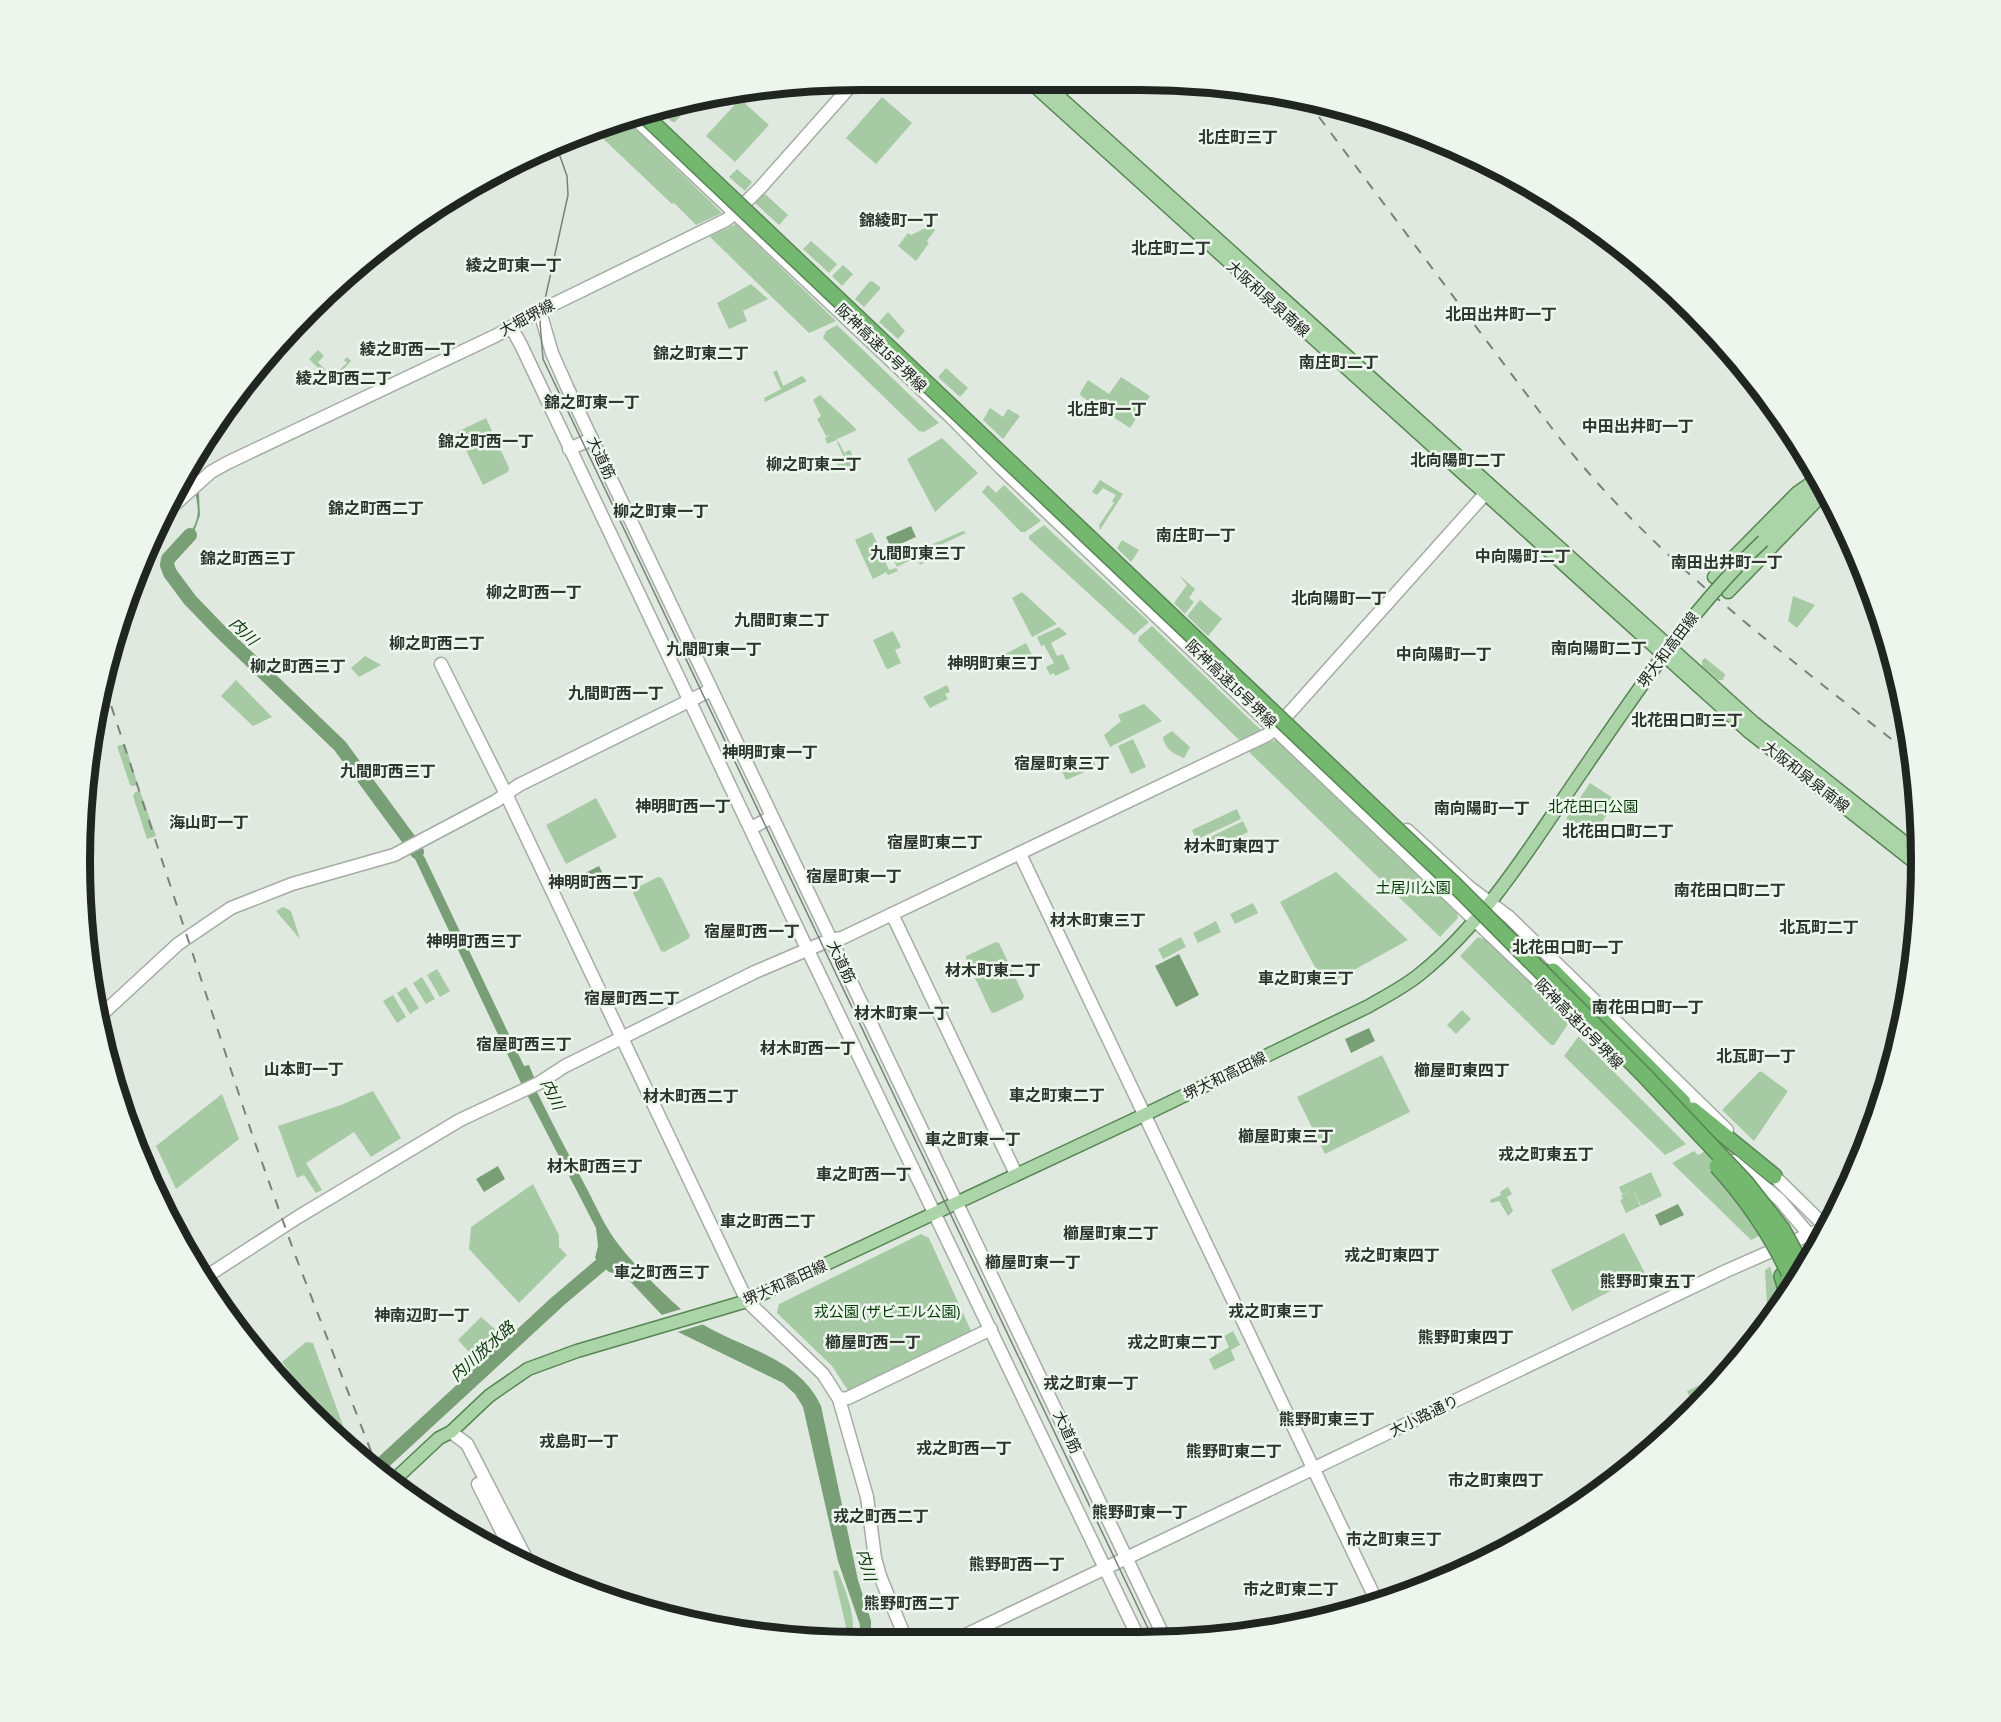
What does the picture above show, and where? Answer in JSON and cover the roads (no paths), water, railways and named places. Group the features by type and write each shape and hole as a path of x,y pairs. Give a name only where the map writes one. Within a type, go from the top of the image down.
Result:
{"highway":[{"name":"阪神高速15号堺線","path":"651,119 1456,886 1645,1076 1746,1184 1782,1229 1799,1260"},
{"name":"阪神高速15号堺線","path":"640,123 836,305 1464,907 1688,1135 1739,1191 1761,1222 1790,1275"},
{"path":"1456,886 1533,952 1688,1106 1774,1176"},
{"path":"1761,1222 1784,1284"}],"main road":[{"name":"大阪和泉泉南線","path":"1038,90 1748,731 1911,859"},
{"name":"大阪和泉泉南線","path":"1052,90 1754,723 1910,847"},
{"path":"1714,577 1797,493 1812,483"},
{"name":"堺大和高田線","path":"404,1481 444,1444 451,1432 489,1396 528,1369 557,1357 747,1301 1144,1115 1369,1006 1401,988 1432,964 1490,902 1677,635 1743,560 1816,490"},
{"path":"1728,592 1819,498"},
{"name":"堺大和高田線","path":"397,1477 439,1438 451,1432"}],"street":[{"name":"大堀堺線","path":"181,499 211,472 227,463 681,243 739,209 846,91"},
{"path":"650,119 739,209 956,415 1001,468 1279,725 1469,887 1505,913 1822,1220"},
{"path":"640,122 739,209"},
{"name":"大道筋","path":"540,312 552,353 651,565 1161,1631"},
{"name":"大道筋","path":"511,327 1136,1632"},
{"path":"569,449 592,439"},
{"path":"210,1274 298,1217 460,1120 520,1093 621,1037 808,948 830,939 842,938 1240,749 1279,725 1485,494"},
{"path":"630,574 651,565"},
{"path":"441,664 506,794 747,1301 823,1374 839,1399 867,1497 875,1558 903,1632"},
{"path":"105,1011 178,944 231,908 292,884 394,855 519,785 711,690"},
{"path":"1279,725 1474,921 1709,1140 1780,1200 1812,1238"},
{"path":"751,828 772,817"},
{"path":"1020,854 1373,1596"},
{"path":"892,914 1016,1174"},
{"name":"大小路通り","path":"972,1632 1755,1257 1811,1239"},
{"path":"839,1399 848,1398 991,1329"},
{"path":"451,1432 462,1449 509,1547"},
{"path":"451,1432 467,1444 524,1554"}],"waterway":[{"name":"内川","path":"190,535 168,559 167,565 170,573 190,600 219,630 340,746 417,852"},
{"name":"内川放水路","path":"381,1464 557,1302 610,1257"}],"tram line":[{"path":"559,152 567,176 568,195 540,322 543,359 1150,1632"}],"railway":[{"path":"1314,110 1551,427 1590,474 1676,562 1771,643 1902,748"},
{"path":"108,697 254,1140 294,1252 374,1458"}],"district":[{"name":"北庄町三丁","path":"1238,137"},
{"name":"錦綾町一丁","path":"899,220"},
{"name":"北庄町二丁","path":"1171,248"},
{"name":"綾之町東一丁","path":"514,265"},
{"name":"北田出井町一丁","path":"1501,314"},
{"name":"綾之町西一丁","path":"408,349"},
{"name":"錦之町東二丁","path":"701,353"},
{"name":"南庄町二丁","path":"1339,362"},
{"name":"綾之町西二丁","path":"344,378"},
{"name":"錦之町東一丁","path":"592,402"},
{"name":"北庄町一丁","path":"1107,409"},
{"name":"中田出井町一丁","path":"1638,426"},
{"name":"錦之町西一丁","path":"486,441"},
{"name":"北向陽町二丁","path":"1458,460"},
{"name":"柳之町東二丁","path":"814,464"},
{"name":"錦之町西二丁","path":"376,508"},
{"name":"柳之町東一丁","path":"661,511"},
{"name":"南庄町一丁","path":"1196,535"},
{"name":"九間町東三丁","path":"918,553"},
{"name":"中向陽町二丁","path":"1523,556"},
{"name":"錦之町西三丁","path":"248,558"},
{"name":"南田出井町一丁","path":"1727,562"},
{"name":"柳之町西一丁","path":"534,592"},
{"name":"北向陽町一丁","path":"1339,598"},
{"name":"九間町東二丁","path":"782,620"},
{"name":"柳之町西二丁","path":"437,643"},
{"name":"南向陽町二丁","path":"1599,648"},
{"name":"九間町東一丁","path":"714,649"},
{"name":"中向陽町一丁","path":"1444,654"},
{"name":"神明町東三丁","path":"995,663"},
{"name":"柳之町西三丁","path":"298,666"},
{"name":"九間町西一丁","path":"616,693"},
{"name":"北花田口町三丁","path":"1687,720"},
{"name":"神明町東一丁","path":"770,752"},
{"name":"宿屋町東三丁","path":"1062,763"},
{"name":"九間町西三丁","path":"388,771"},
{"name":"神明町西一丁","path":"683,806"},
{"name":"南向陽町一丁","path":"1482,808"},
{"name":"海山町一丁","path":"209,822"},
{"name":"北花田口町二丁","path":"1618,831"},
{"name":"宿屋町東二丁","path":"935,842"},
{"name":"材木町東四丁","path":"1232,846"},
{"name":"宿屋町東一丁","path":"854,876"},
{"name":"神明町西二丁","path":"596,882"},
{"name":"南花田口町二丁","path":"1730,890"},
{"name":"材木町東三丁","path":"1098,920"},
{"name":"北瓦町二丁","path":"1819,927"},
{"name":"宿屋町西一丁","path":"752,931"},
{"name":"神明町西三丁","path":"474,941"},
{"name":"北花田口町一丁","path":"1568,947"},
{"name":"材木町東二丁","path":"993,970"},
{"name":"車之町東三丁","path":"1306,978"},
{"name":"宿屋町西二丁","path":"632,998"},
{"name":"南花田口町一丁","path":"1648,1007"},
{"name":"材木町東一丁","path":"902,1013"},
{"name":"宿屋町西三丁","path":"524,1044"},
{"name":"材木町西一丁","path":"808,1048"},
{"name":"北瓦町一丁","path":"1756,1056"},
{"name":"山本町一丁","path":"304,1069"},
{"name":"櫛屋町東四丁","path":"1462,1070"},
{"name":"車之町東二丁","path":"1057,1095"},
{"name":"材木町西二丁","path":"691,1096"},
{"name":"櫛屋町東三丁","path":"1286,1136"},
{"name":"車之町東一丁","path":"973,1139"},
{"name":"戎之町東五丁","path":"1546,1154"},
{"name":"材木町西三丁","path":"595,1166"},
{"name":"車之町西一丁","path":"864,1174"},
{"name":"車之町西二丁","path":"768,1221"},
{"name":"櫛屋町東二丁","path":"1111,1233"},
{"name":"戎之町東四丁","path":"1392,1255"},
{"name":"櫛屋町東一丁","path":"1033,1262"},
{"name":"車之町西三丁","path":"662,1272"},
{"name":"熊野町東五丁","path":"1648,1281"},
{"name":"戎之町東三丁","path":"1276,1311"},
{"name":"神南辺町一丁","path":"422,1315"},
{"name":"熊野町東四丁","path":"1466,1337"},
{"name":"櫛屋町西一丁","path":"873,1342"},
{"name":"戎之町東二丁","path":"1175,1342"},
{"name":"戎之町東一丁","path":"1091,1383"},
{"name":"熊野町東三丁","path":"1327,1419"},
{"name":"戎島町一丁","path":"579,1441"},
{"name":"戎之町西一丁","path":"964,1448"},
{"name":"熊野町東二丁","path":"1234,1451"},
{"name":"市之町東四丁","path":"1496,1480"},
{"name":"熊野町東一丁","path":"1140,1512"},
{"name":"戎之町西二丁","path":"881,1516"},
{"name":"市之町東三丁","path":"1394,1539"},
{"name":"熊野町西一丁","path":"1017,1564"},
{"name":"市之町東二丁","path":"1291,1589"},
{"name":"熊野町西二丁","path":"912,1603"}],"park label":[{"name":"北花田口公園","path":"1593,807"},
{"name":"土居川公園","path":"1413,888"},
{"name":"戎公園 (ザビエル公園)","path":"887,1312"}]}
